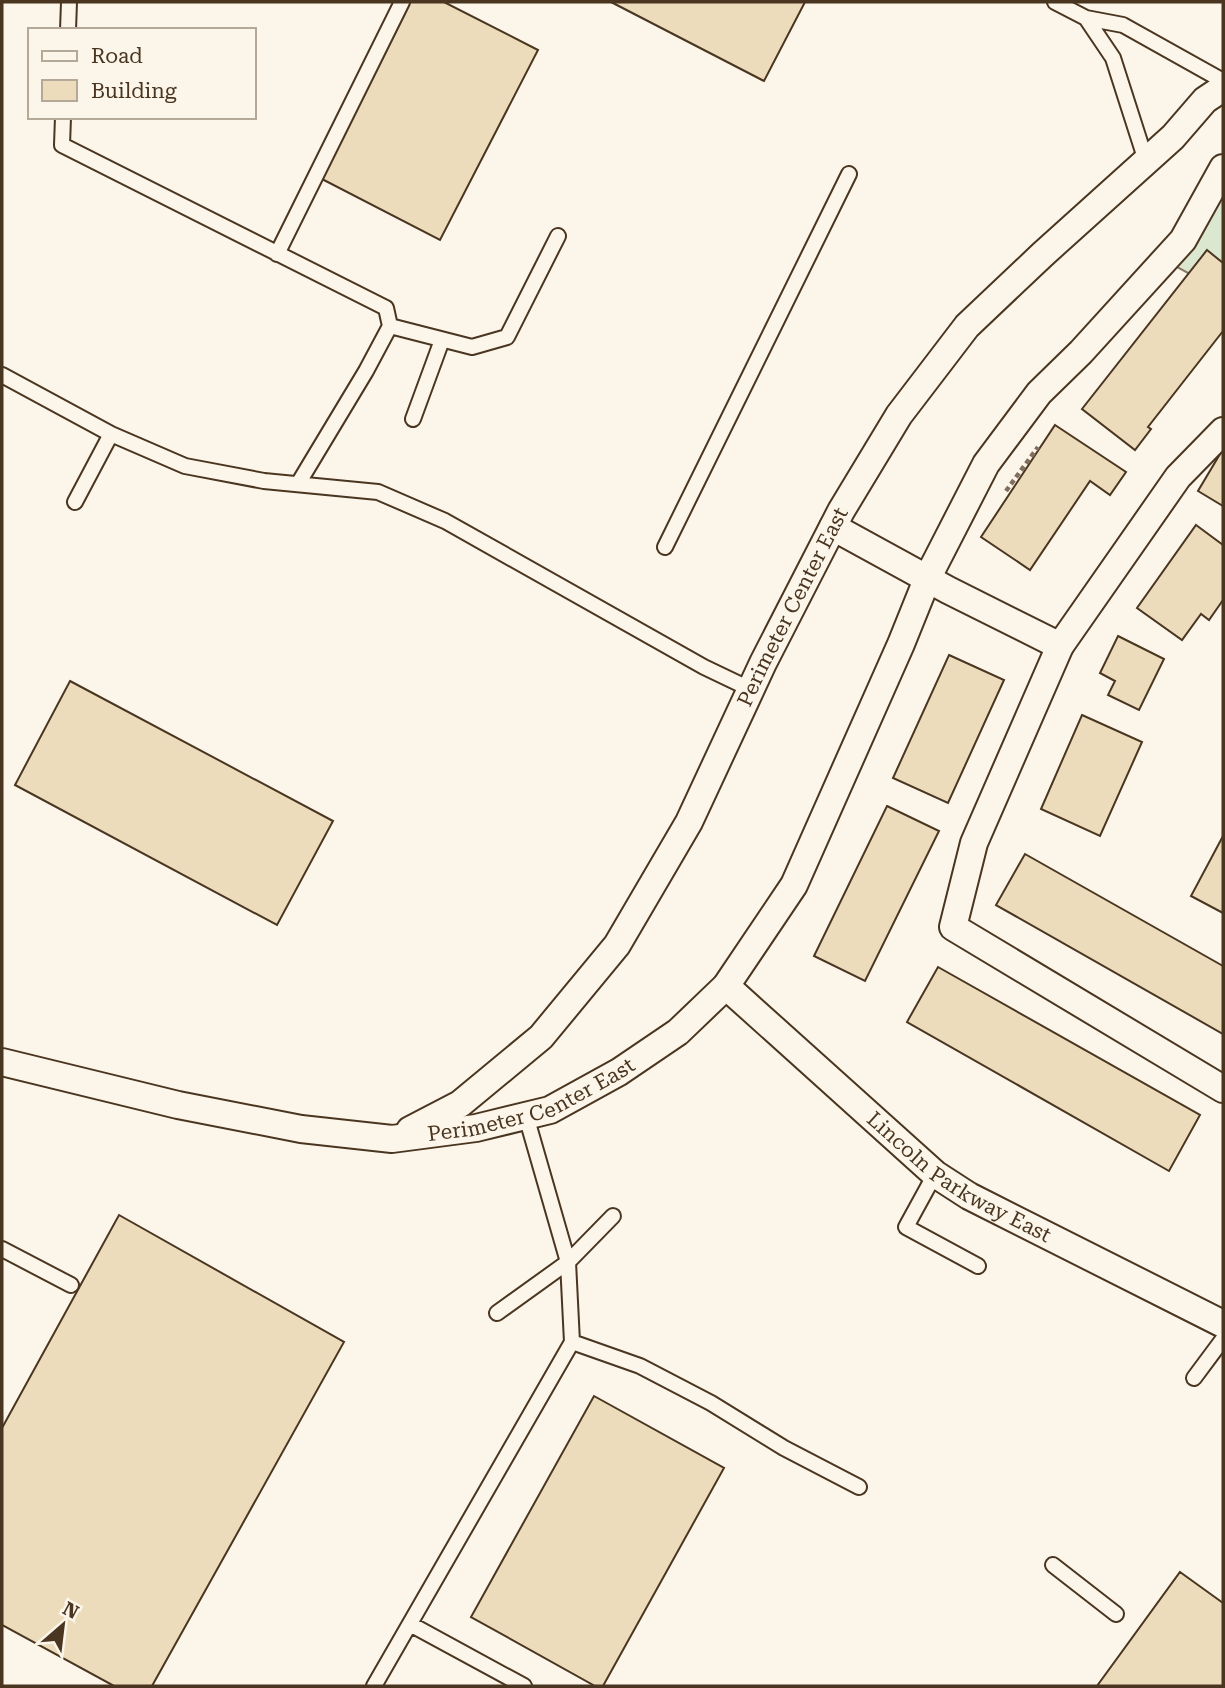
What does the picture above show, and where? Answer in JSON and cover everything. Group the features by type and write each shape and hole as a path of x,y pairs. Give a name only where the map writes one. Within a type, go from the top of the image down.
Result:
{"street":[{"name":"Perimeter Center East","path":"393,1139 460,1104 541,1037 617,945 688,822 750,690 833,527 899,415 967,326 1173,137 1205,100 1223,88"},
{"name":"Perimeter Center East","path":"2,1062 178,1105 301,1129 393,1139 476,1128 550,1110 619,1073 678,1032 726,986 794,884 928,577 986,464 1039,393 1081,352 1183,240 1223,168"},
{"path":"1223,431 1178,477 1060,646 974,842 953,927 1223,1089"},
{"path":"833,527 1060,646"},
{"name":"Lincoln Parkway East","path":"726,986 935,1174 969,1196 1223,1324"}],"lane":[{"path":"68,28 69,2"},
{"path":"277,254 402,2"},
{"path":"1055,2 1086,18 1123,25 1223,81"},
{"path":"1086,18 1113,58 1146,161"},
{"path":"63,119 62,145 386,308 390,326 298,484"},
{"path":"664,547 849,174"},
{"path":"390,326 472,347 507,337 558,236"},
{"path":"412,419 442,340"},
{"path":"2,375 111,435 185,466 264,481 378,492 445,521 704,667 750,690"},
{"path":"75,502 111,435"},
{"path":"374,1686 572,1342 568,1262 526,1116"},
{"path":"935,1174 906,1227 978,1266"},
{"path":"497,1314 568,1262 613,1216"},
{"path":"2,1249 71,1285"},
{"path":"1194,1378 1223,1339"},
{"path":"572,1342 652,1372 711,1403 784,1448 859,1487"},
{"path":"1053,1566 1116,1614"},
{"path":"410,1624 524,1686"}],"path":[{"path":"1000,499 1039,445"}],"green space":[{"path":"1223,177 1223,292 1164,260"}],"building":[{"path":"408,2 444,2 538,50 440,240 318,177"},
{"path":"611,2 805,2 764,81"},
{"path":"1207,250 1223,263 1223,331 1148,427 1151,429 1135,450 1082,409"},
{"path":"1055,425 1126,472 1110,495 1090,481 1030,570 981,537"},
{"path":"1223,449 1223,506 1198,491"},
{"path":"1196,525 1223,545 1223,600 1209,620 1201,614 1182,640 1137,608"},
{"path":"1118,636 1164,659 1139,710 1108,695 1115,681 1100,673"},
{"path":"949,655 1004,680 948,803 893,778"},
{"path":"70,681 333,821 277,925 15,785"},
{"path":"1082,715 1142,742 1100,836 1041,809"},
{"path":"887,806 939,831 865,981 814,956"},
{"path":"1223,836 1223,913 1191,896"},
{"path":"1025,854 1223,966 1223,1034 996,905"},
{"path":"938,967 1200,1115 1169,1171 907,1022"},
{"path":"119,1215 344,1342 152,1686 114,1686 2,1625 2,1428"},
{"path":"594,1396 724,1468 603,1686 595,1686 471,1617"},
{"path":"1180,1572 1223,1603 1223,1686 1097,1686"}]}
